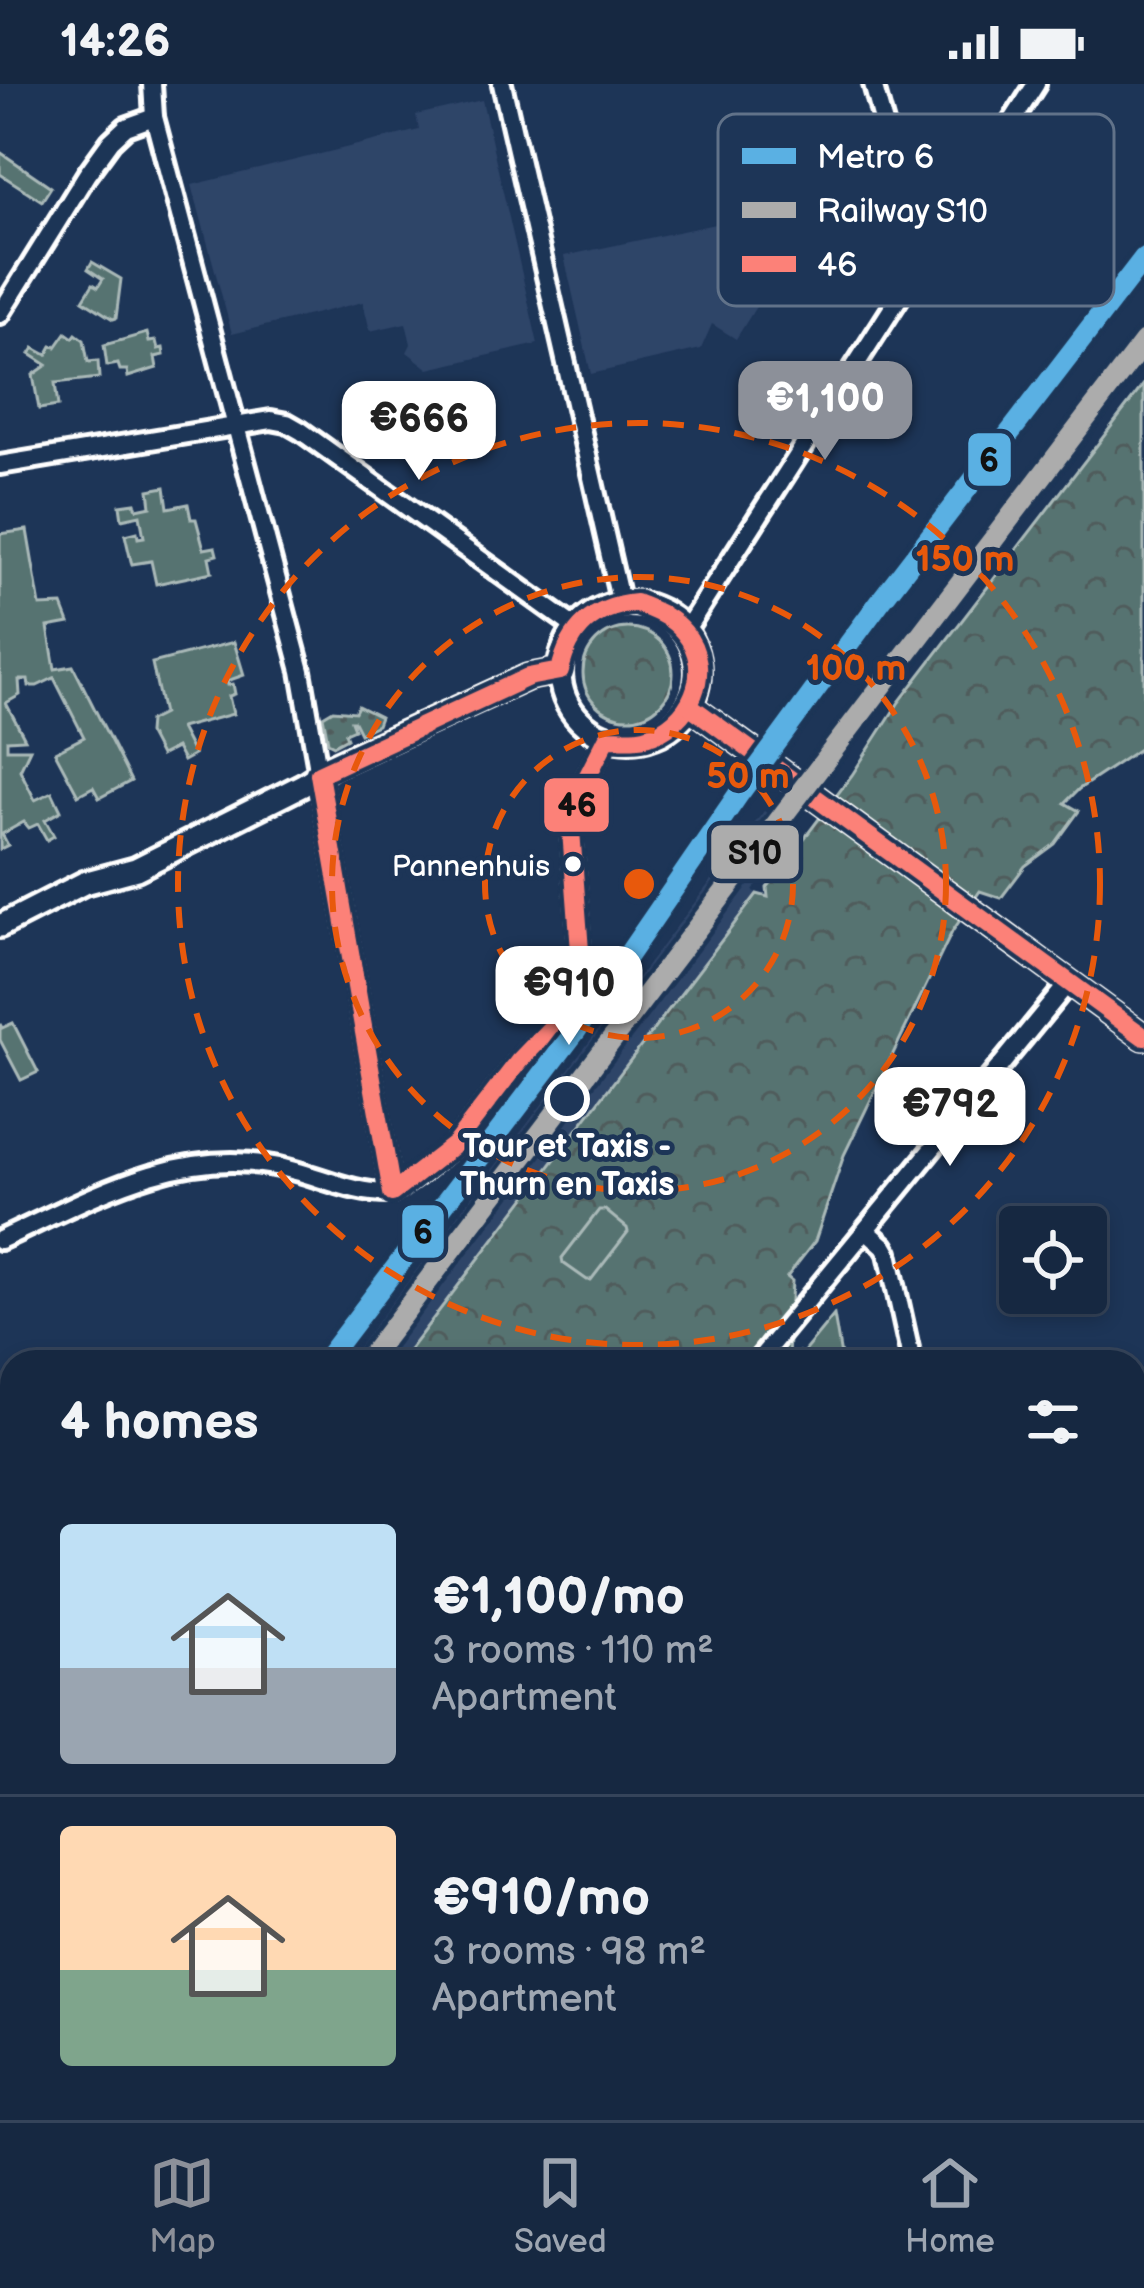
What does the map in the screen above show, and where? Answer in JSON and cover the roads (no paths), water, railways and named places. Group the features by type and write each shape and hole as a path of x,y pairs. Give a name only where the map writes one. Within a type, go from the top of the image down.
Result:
{"street":[{"path":"152,84 154,117 301,671 392,1193"},
{"path":"502,84 621,604"},
{"path":"873,84 881,114"},
{"path":"1017,114 1036,84"},
{"path":"0,314 111,140 126,127 154,117"},
{"path":"685,631 893,306"},
{"path":"0,466 238,424 287,423 576,628"},
{"path":"636,603 664,612 685,631 699,675 690,706 678,721 645,740 607,738 593,731 572,710 560,670 576,628 599,610 621,604 636,603"},
{"path":"0,926 84,883 136,869 319,774 528,677 560,670"},
{"path":"690,706 1144,1037"},
{"path":"0,1240 124,1184 201,1162 276,1166 352,1190 392,1193 419,1174 455,1144 579,994 582,978 572,820 580,791 607,738"},
{"path":"767,1350 1069,982"},
{"path":"866,1230 888,1253 909,1350"}],"metro line":[{"name":"6","path":"1114,297 1144,258"},
{"name":"6","path":"333,1350 575,1032 738,795 879,603 1107,306"}],"rail line":[{"name":"S10","path":"375,1350 1144,342"}],"place":[{"name":"Pannenhuis","path":"573,864"},
{"name":"Tour et Taxis - Thurn en Taxis","path":"567,1099"}]}
